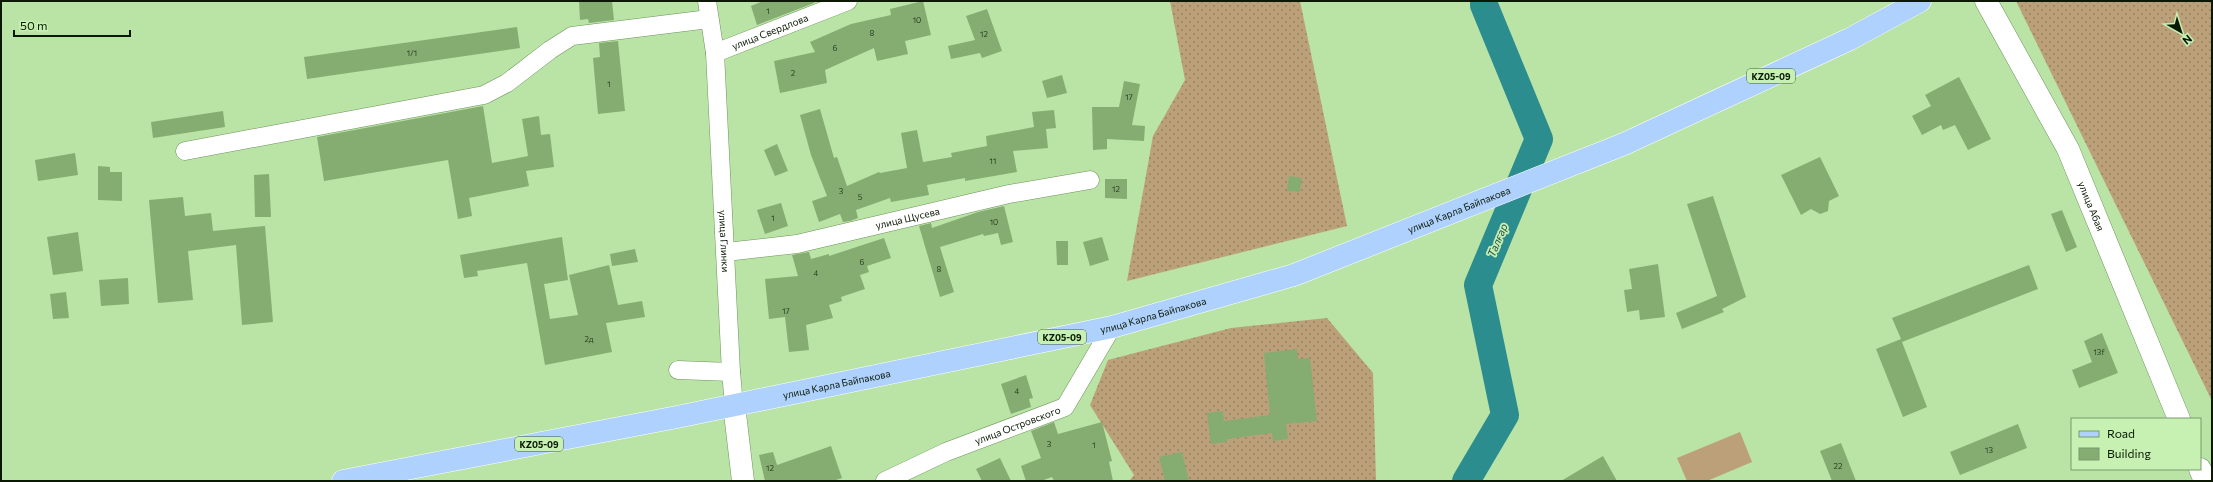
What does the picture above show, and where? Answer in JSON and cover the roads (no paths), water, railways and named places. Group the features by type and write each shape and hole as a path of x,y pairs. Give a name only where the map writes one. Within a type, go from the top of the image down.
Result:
{"main road":[{"name":"улица Карла Байпакова","path":"343,481 734,405 1112,327 1294,275 1624,144 1850,39 1922,2"}],"street":[{"name":"улица Глинки","path":"707,1 715,53 731,372 743,481"},
{"name":"улица Свердлова","path":"715,53 848,1"},
{"path":"1970,1 1998,23"},
{"name":"улица Абая","path":"1986,1 2068,149 2179,418"},
{"path":"185,151 484,95 508,83 550,50 572,36 709,19"},
{"name":"улица Щусева","path":"726,252 797,244 1009,194 1090,180"},
{"name":"улица Островского","path":"885,481 946,452 1065,407 1112,327"},
{"path":"678,370 731,372"},
{"path":"2200,470 2205,481"}],"waterway":[{"name":"Талғар","path":"1466,481 1505,415 1478,285 1539,139 1484,5 1484,1"}]}
